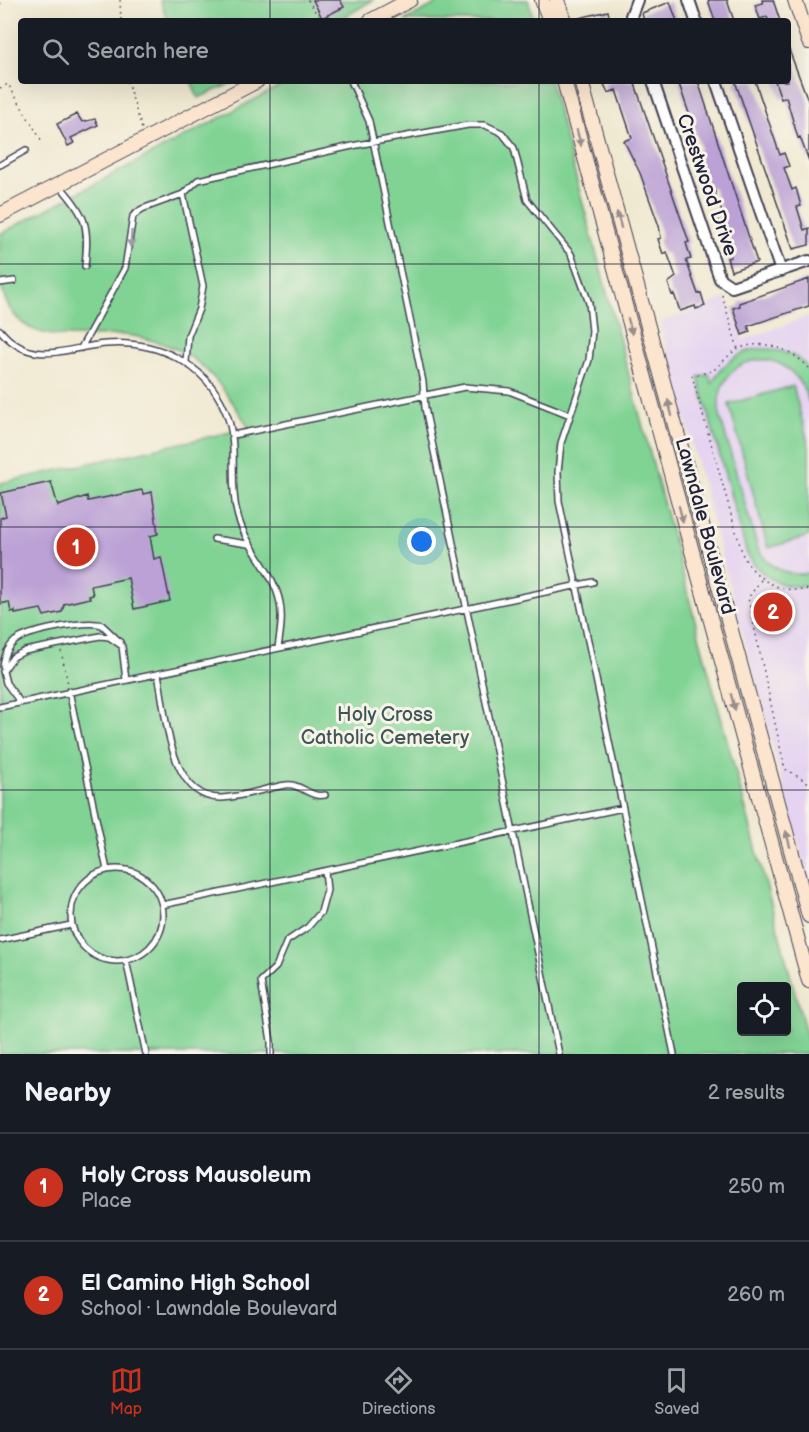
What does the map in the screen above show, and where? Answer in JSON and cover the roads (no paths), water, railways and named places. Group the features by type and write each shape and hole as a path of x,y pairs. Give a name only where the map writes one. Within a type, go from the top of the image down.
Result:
{"street":[{"path":"376,18 410,0"},
{"path":"542,0 548,18"},
{"path":"557,0 563,18"},
{"path":"632,18 637,0"},
{"path":"689,0 695,18"},
{"path":"795,0 809,42"},
{"path":"0,215 251,84"},
{"name":"Lawndale Boulevard","path":"565,84 809,981"},
{"name":"Lawndale Boulevard","path":"582,84 809,916"},
{"name":"Crestwood Drive","path":"654,84 720,279 732,287 809,261"},
{"path":"717,84 781,271"}],"lane":[{"path":"352,84 367,113 374,143 559,1054"},
{"path":"81,348 125,268 133,216 142,209 183,194 193,183 211,175 477,124 494,128 509,140 517,156 528,200 571,254 589,303 592,331 589,360 561,443 558,486 576,585 674,1054"},
{"path":"0,165 26,150"},
{"path":"59,184 85,219 88,231 85,266"},
{"path":"183,194 203,286 199,309 188,336 186,362"},
{"path":"0,283 14,280"},
{"path":"0,330 18,346 40,353 64,353 81,348 132,343 158,349 186,362 207,381 218,396 233,435 234,498 239,522 248,544 278,594 282,618 278,648"},
{"path":"233,435 465,387 486,387 519,394 570,414"},
{"path":"214,539 248,544"},
{"path":"0,707 593,582"},
{"path":"20,702 6,683 3,671 8,651 16,641 83,623 102,625 114,633 122,646 126,680"},
{"path":"3,671 16,654 59,644 105,636 122,646"},
{"path":"158,674 177,766 186,783 196,791 208,796 226,798 291,784 312,795 325,795"},
{"path":"69,691 107,870"},
{"path":"162,906 623,808"},
{"path":"107,870 130,871 145,878 155,890 162,906 161,928 154,941 143,953 126,960 110,961 93,955 81,944 71,925 71,909 78,890 88,879 107,870"},
{"path":"271,1054 261,981 276,967 287,941 308,927 321,912 327,895 324,871"},
{"path":"0,939 71,925"},
{"path":"126,960 146,1054"}],"place":[{"name":"Holy Cross Mausoleum","path":"76,547"},
{"name":"El Camino High School","path":"773,612"}],"park label":[{"name":"Holy Cross Catholic Cemetery","path":"385,726"}]}
